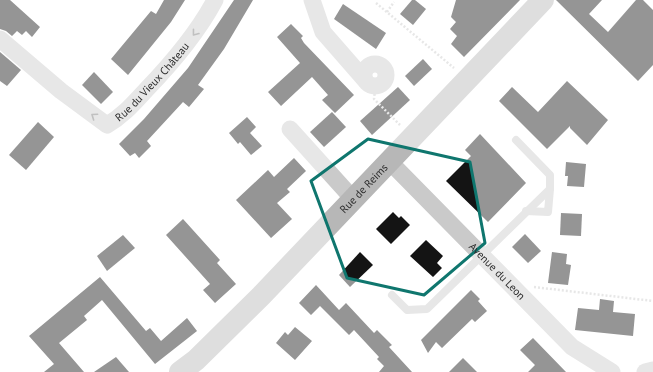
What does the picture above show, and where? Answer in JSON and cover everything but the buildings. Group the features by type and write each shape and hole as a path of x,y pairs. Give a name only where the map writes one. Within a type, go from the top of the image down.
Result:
{"main road":[{"name":"Rue de Reims","path":"180,372 196,360 261,296 469,80 543,0"}],"street":[{"name":"Rue du Vieux Château","path":"0,39 61,91 107,125 120,117 166,70 204,21 215,0"},
{"path":"312,0 323,32 370,82"},
{"path":"290,129 354,200"},
{"name":"Avenue du Leon","path":"390,162 572,348 612,372"},
{"path":"645,372 653,370"}],"lane":[{"path":"516,140 550,175 548,212 526,211"},
{"path":"392,295 407,310 427,310 550,188"}],"path":[{"path":"386,12 394,2"},
{"path":"376,3 469,80"},
{"path":"370,82 374,99 412,138"},
{"path":"510,284 653,301"}],"highlighted area":[{"path":"368,139 470,162 485,243 424,295 347,278 311,181"}]}
